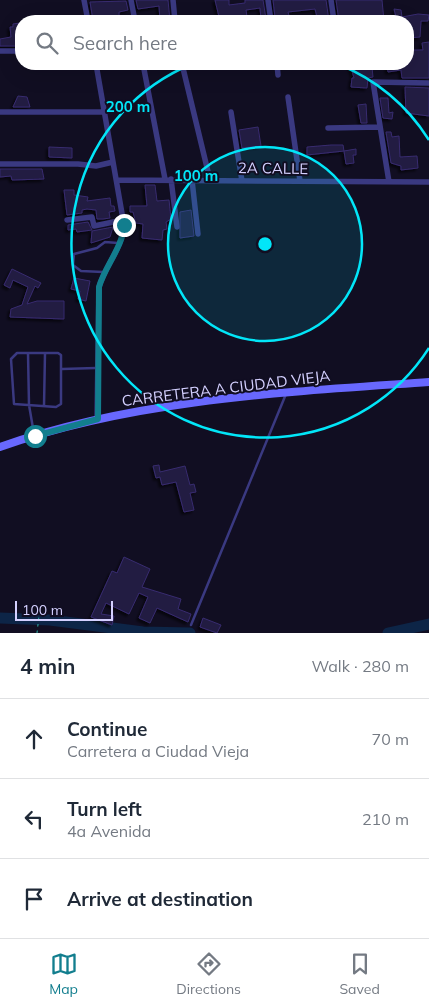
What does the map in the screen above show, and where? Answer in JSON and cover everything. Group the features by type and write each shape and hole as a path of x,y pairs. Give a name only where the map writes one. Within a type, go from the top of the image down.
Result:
{"main road":[{"name":"CARRETERA A CIUDAD VIEJA","path":"0,447 98,419 287,392 429,382"}],"street":[{"path":"84,0 87,15"},
{"path":"131,0 134,15"},
{"path":"172,0 174,15"},
{"path":"268,0 270,15"},
{"path":"331,0 333,15"},
{"path":"0,51 15,50"},
{"path":"97,70 117,180 124,232 103,272 98,304 98,419"},
{"path":"144,70 177,227"},
{"path":"183,70 210,180"},
{"path":"277,70 278,75"},
{"path":"389,182 373,82 429,83"},
{"path":"288,97 300,181"},
{"path":"0,112 104,112"},
{"path":"231,112 242,181"},
{"path":"328,128 380,127"},
{"path":"0,164 78,164 96,166 113,162"},
{"name":"2A CALLE","path":"117,180 429,182"},
{"path":"192,180 198,234"},
{"path":"67,220 92,217 94,226 123,220"}],"lane":[{"path":"103,272 76,269 73,265 72,257 74,254 98,248 105,242 119,243"},
{"path":"17,353 45,353 60,355 62,369 61,404 44,406 12,402 11,359 17,353"},
{"path":"28,353 29,405 35,436"},
{"path":"44,406 45,353"},
{"path":"62,369 98,368"},
{"path":"191,625 287,392"}],"path":[{"path":"36,633 39,616"}],"building":[{"path":"136,0 168,0 169,15 160,15 159,6 138,9"},
{"path":"215,0 229,0 229,5 245,3 245,0 263,0 265,15 261,15 260,8 246,10 247,15 219,15"},
{"path":"273,0 326,0 328,15 316,15 315,9 288,12 289,15 275,15"},
{"path":"336,0 382,0 383,15 338,15"},
{"path":"126,1 128,10 119,12 119,15 92,15 90,2"},
{"path":"394,9 401,10 402,15 396,15"},
{"path":"418,14 429,15 428,21 421,21 420,37 414,38 413,15"},
{"path":"13,24 15,24 15,46 0,46 0,39 11,37 10,27 13,27"},
{"path":"429,42 429,78 402,78 401,70 414,70 414,50 423,50 422,43"},
{"path":"352,70 372,70 373,77 368,78 367,88 351,87 352,78 354,78"},
{"path":"405,87 429,88 429,116 406,113"},
{"path":"18,96 27,97 30,107 13,107"},
{"path":"380,98 388,98 389,113 393,112 392,119 383,118"},
{"path":"366,104 367,123 361,123 358,105"},
{"path":"258,127 261,146 242,148 239,130"},
{"path":"386,132 391,132 392,137 399,136 400,157 417,156 418,168 401,170 401,166 391,163"},
{"path":"343,145 344,151 307,155 307,147"},
{"path":"49,147 72,148 72,158 49,157"},
{"path":"356,149 356,155 353,155 354,163 346,164 344,151"},
{"path":"0,169 42,169 44,179 12,180 11,176 0,177"},
{"path":"145,185 155,185 157,201 169,200 171,219 166,222 167,229 163,230 162,240 142,238 143,224 136,223 133,212 130,212 130,206 147,206"},
{"path":"64,190 74,190 74,195 88,197 87,201 110,198 111,206 114,206 115,211 109,212 110,218 103,219 97,219 96,210 87,209 82,210 82,213 67,215"},
{"path":"191,210 194,236 180,238 180,212"},
{"path":"88,222 92,230 77,232 76,229 68,230 68,225"},
{"path":"113,227 110,237 91,243 92,231"},
{"path":"12,269 41,283 38,288 35,286 27,304 37,301 64,301 64,319 10,317 11,309 22,305 28,287 13,280 10,288 4,285"},
{"path":"74,278 90,281 86,301 78,299 80,291 71,289"},
{"path":"159,465 160,472 185,466 190,485 194,484 196,492 190,493 194,510 184,512 176,482 162,485 160,477 156,478 153,466"},
{"path":"124,557 150,569 142,587 181,599 178,609 191,614 188,622 157,608 150,623 139,618 148,597 139,593 129,614 106,603 101,614 114,616 112,625 91,617 112,571 117,573"},
{"path":"203,618 221,625 217,633 200,627"}],"waterway":[{"path":"0,618 50,620 143,632 190,633"},
{"path":"388,633 429,624"}],"route":[{"path":"35,436 98,419 99,287 103,272 124,232 124,225"}]}
